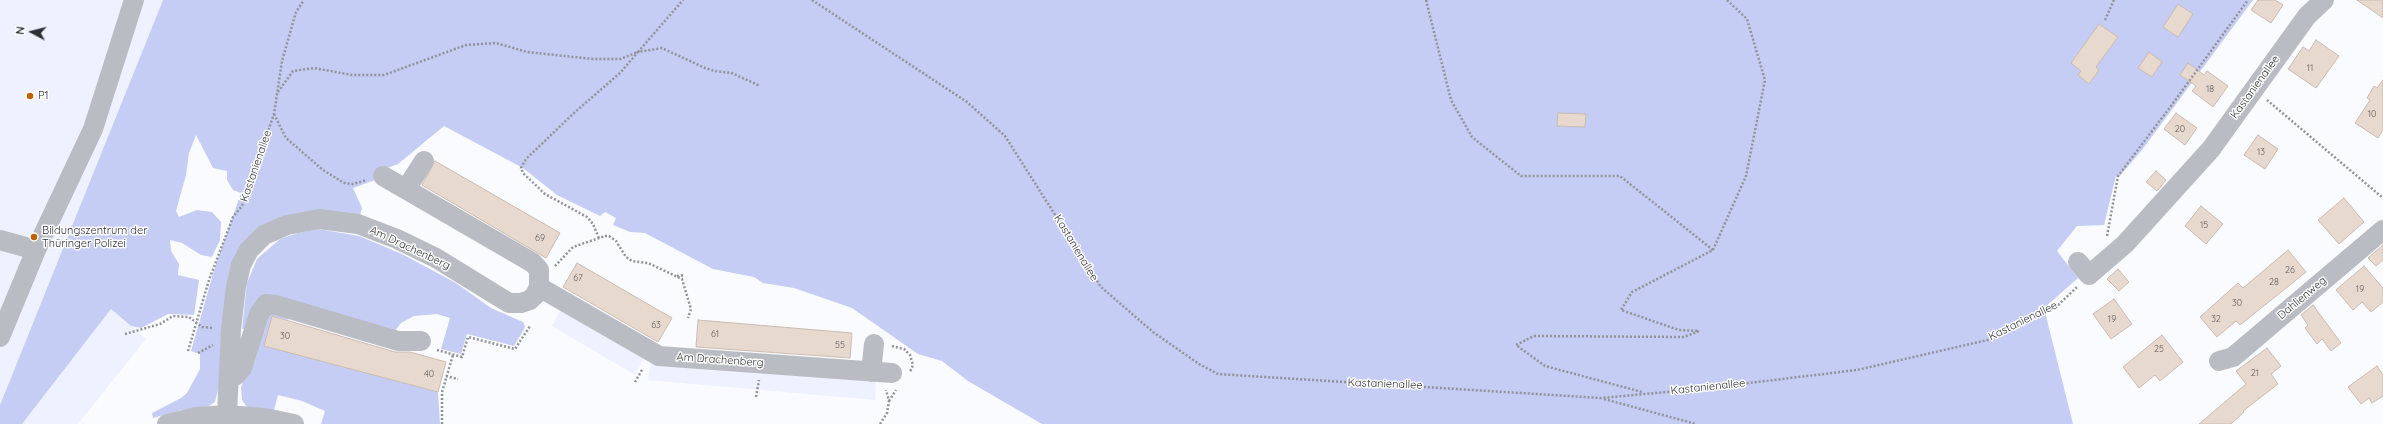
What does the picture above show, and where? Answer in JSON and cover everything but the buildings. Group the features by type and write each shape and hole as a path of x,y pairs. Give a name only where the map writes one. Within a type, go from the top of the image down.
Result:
{"street":[{"path":"0,337 36,250 93,129 134,0"},
{"name":"Kastanienallee","path":"2084,269 2125,244 2211,149 2307,16 2322,0"},
{"path":"2265,73 2266,98"},
{"path":"406,188 424,160"},
{"name":"Am Drachenberg","path":"227,414 231,329 241,265 249,250 264,235 307,219 333,220 377,230 436,258 509,302 521,303 530,300 536,295 539,281 539,270 533,263 383,176"},
{"name":"Dahlienweg","path":"2219,361 2233,358 2383,230"},
{"path":"0,240 36,250"},
{"name":"Am Drachenberg","path":"539,281 659,356 883,373"},
{"path":"229,377 235,376 242,368 259,314 266,304 276,305 398,341 421,341"},
{"path":"874,344 883,373"},
{"path":"167,424 196,417 227,414 265,418 294,424"}],"path":[{"name":"Kastanienallee","path":"188,351 196,322 233,217 242,206 274,114 282,61 296,12 304,0"},
{"path":"599,238 593,224 587,217 545,194 523,173 521,168 526,159 575,112 620,73 683,0"},
{"name":"Kastanienallee","path":"812,0 967,102 1005,136 1100,287 1153,332 1199,364 1218,374 1601,398 1645,392 1699,389 1857,370 1992,339 2055,308 2084,269"},
{"path":"1426,0 1451,100 1472,137 1521,176 1620,176 1713,250"},
{"path":"1645,392 1545,366 1516,345 1534,336 1684,337 1699,331 1679,330 1621,310 1632,292 1713,250 1746,176 1764,80 1747,19 1727,0"},
{"path":"2105,20 2114,0"},
{"path":"2107,238 2118,176 2248,0"},
{"path":"278,92 293,71 314,68 352,75 384,75 466,45 496,43 527,52 593,59 620,58 638,52 662,48 705,68 732,73 760,86"},
{"path":"2266,98 2383,198"},
{"path":"274,114 286,138 323,170 344,183 353,184 383,176"},
{"path":"539,281 552,270 573,247 605,236 612,238 626,257 632,261 648,263 682,279 691,310 688,318"},
{"path":"677,276 684,275"},
{"path":"125,334 160,324 173,316 189,317 202,327 231,329"},
{"path":"421,341 431,348 462,357 468,337 515,349 530,326"},
{"path":"442,424 442,392 452,355"},
{"path":"880,424 887,414 883,373"},
{"path":"446,376 458,379"},
{"path":"1601,398 1696,424"}],"shaded area":[{"name":"Bildungszentrum der Thüringer Polizei","path":"0,0 163,0 0,405"},
{"path":"163,0 2253,0 2142,150 2118,178 2116,176 2104,225 2077,226 2057,251 2078,278 2044,308 2073,424 1042,424 968,381 942,361 918,354 852,308 794,288 763,283 754,277 713,269 645,233 630,232 613,225 616,218 605,212 600,216 557,195 523,168 444,126 398,164 382,170 378,179 353,188 362,208 359,219 259,230 215,402 209,406 181,410 153,418 152,413 181,398 187,393 200,369 200,354 191,351 215,267 241,193 233,190 227,180 227,171 213,168 196,135 189,153 186,175 176,211 179,217 197,210 212,212 221,222 220,240 212,257 201,255 182,243 170,240 171,251 179,264 178,275 199,280 194,315 168,314 141,328 131,326 111,309 22,424 0,424 0,405"},
{"path":"318,229 359,236 402,254 456,283 491,308 523,322 525,326 524,329 514,346 467,334 461,354 441,349 450,318 437,314 414,316 401,323 392,335 276,301 247,329 242,329 247,283 257,259 280,239 298,233"},
{"path":"111,309 146,339 78,424 22,424"},
{"path":"561,310 644,358 635,375 552,326"},
{"path":"266,312 289,315 288,320 272,316 265,346 438,392 440,424 321,424 325,411 302,401 278,395 274,410 247,407 242,400 241,387"},
{"path":"651,361 876,380 875,400 648,380"}],"place":[{"name":"P1","path":"30,96"},
{"name":"Bildungszentrum der Thüringer Polizei","path":"34,237"}]}
